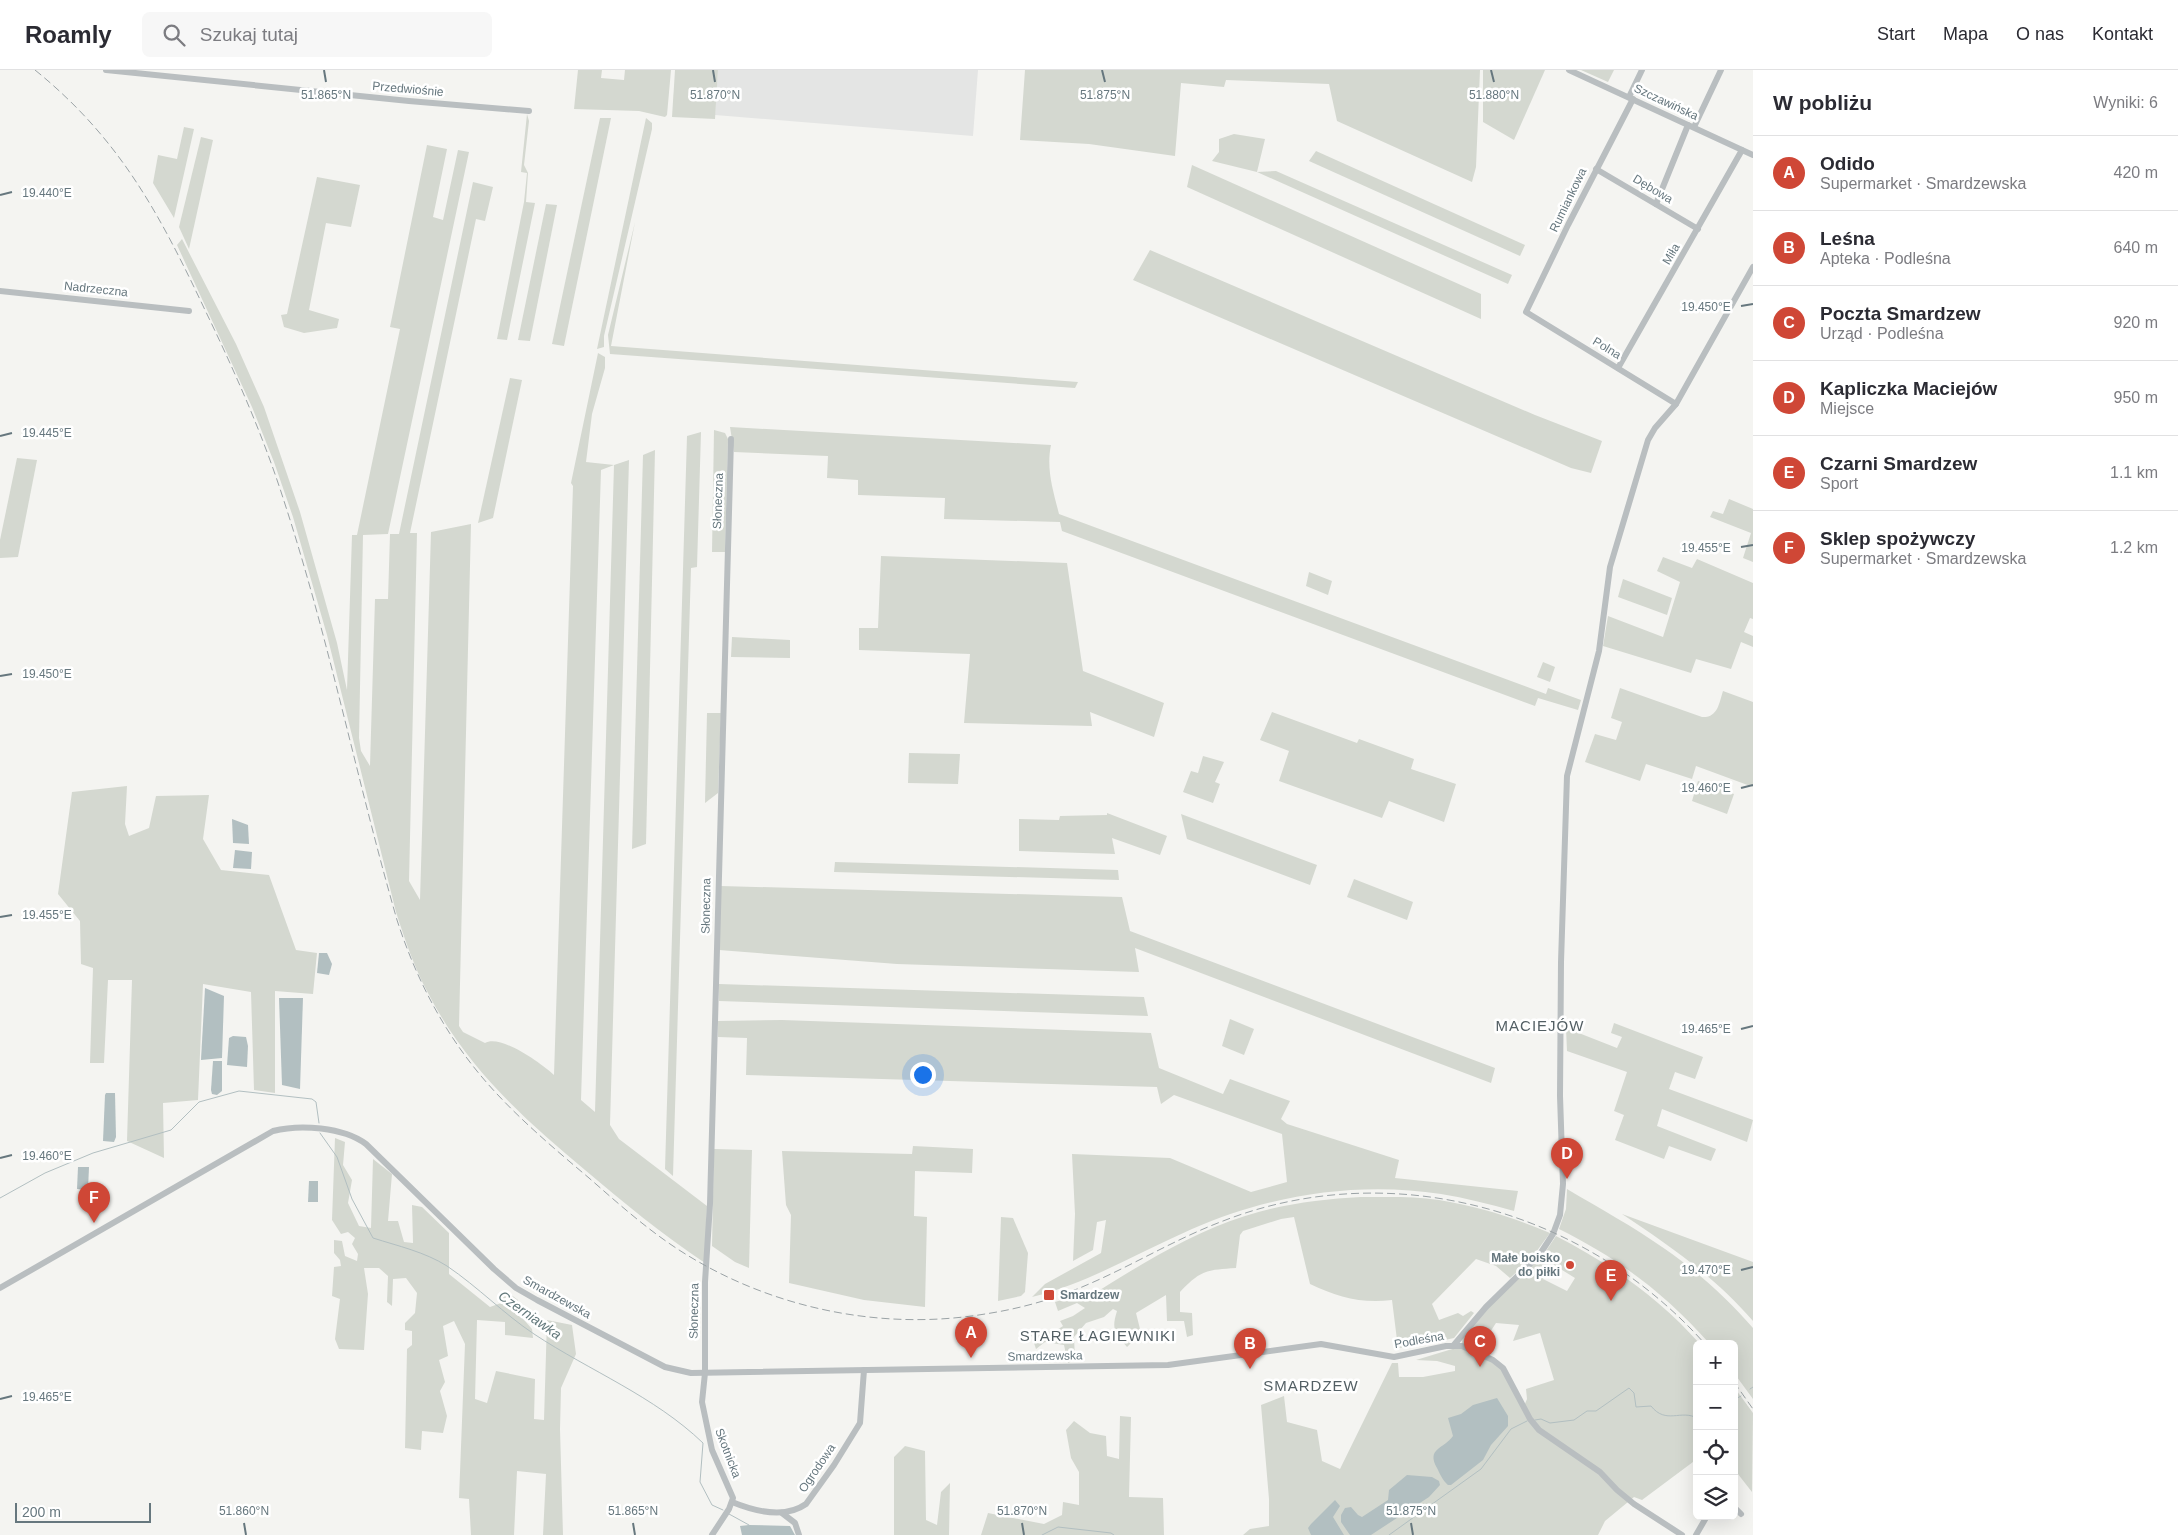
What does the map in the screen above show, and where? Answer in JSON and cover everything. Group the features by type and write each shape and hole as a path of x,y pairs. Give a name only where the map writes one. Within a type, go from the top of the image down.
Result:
{"street":[{"name":"Przedwiośnie","path":"106,70 409,101 530,111"},
{"name":"Szczawińska","path":"1569,70 1753,155"},
{"name":"Rumiankowa","path":"1526,312 1631,98 1642,70"},
{"path":"1656,204 1691,126 1721,70"},
{"name":"Miła","path":"1618,368 1742,150"},
{"name":"Dębowa","path":"1596,169 1698,229"},
{"path":"1453,1346 1486,1307 1540,1254 1554,1232 1560,1215 1562,1196 1560,1096 1561,962 1567,776 1599,651 1610,567 1648,440 1652,431 1676,404 1753,268"},
{"name":"Nadrzeczna","path":"0,291 189,311"},
{"name":"Polna","path":"1526,312 1676,404"},
{"name":"Słoneczna","path":"705,1373 705,1282 710,1204 730,439"},
{"name":"Smardzewska","path":"0,1288 273,1131 294,1128 336,1130 354,1136 366,1144 494,1269 516,1288 666,1366 684,1372 1168,1365 1196,1361"},
{"path":"1462,1346 1463,1333"},
{"name":"Podleśna","path":"1196,1361 1312,1344 1329,1344 1389,1357 1462,1346 1487,1356 1499,1364 1508,1376 1530,1419 1538,1430 1595,1468 1616,1490 1638,1508 1682,1535"},
{"name":"Ogrodowa","path":"732,1502 747,1507 782,1513 800,1508 806,1504 834,1465 860,1423 864,1370"},
{"name":"Skotnicka","path":"705,1373 702,1402 704,1417 712,1450 732,1494 732,1502"},
{"path":"712,1535 732,1502"},
{"path":"1738,1511 1741,1514"},
{"path":"782,1513 795,1523 799,1535"},
{"path":"1696,1535 1704,1520"}],"shaded area":[{"path":"578,70 602,70 601,78 624,80 625,70 671,70 667,115 665,117 639,111 574,109"},
{"path":"675,70 718,70 715,119 672,117"},
{"path":"718,70 978,70 973,136 715,115"},
{"path":"1025,70 1480,70 1476,167 1472,182 1337,121 1329,84 1226,80 1224,87 1181,83 1175,156 1089,144 1020,140"},
{"path":"1483,70 1545,70 1514,140 1483,122"},
{"path":"1581,70 1614,70 1608,82"},
{"path":"527,114 529,121 524,165 528,173 526,202 535,203 507,340 497,339 524,202 527,173 521,172"},
{"path":"600,118 611,118 564,346 552,344"},
{"path":"646,118 652,123 652,129 604,336 604,347 597,349"},
{"path":"184,127 194,129 174,218 153,183 158,155 177,159"},
{"path":"1234,134 1265,139 1257,172 1212,161 1219,152 1219,139"},
{"path":"201,137 213,140 189,249 179,227"},
{"path":"427,145 447,149 433,217 443,220 458,150 469,152 388,534 363,535 359,738 361,751 370,766 375,599 388,599 390,534 399,534 473,182 493,187 485,221 476,219 410,533 417,533 409,881 420,900 431,532 471,524 459,1026 463,1032 485,1043 492,1041 511,1046 554,1075 573,486 571,483 598,353 605,357 605,368 592,414 586,462 614,465 629,460 610,1125 619,1139 707,1206 705,1263 629,1207 518,1111 478,1068 460,1045 428,993 406,943 396,912 327,635 293,517 252,407 177,245 182,239 236,344 264,407 300,512 337,643 347,690 352,535 357,535 400,329 390,327","holes":["614,465 595,1112 581,1100 601,470"]},
{"path":"1316,151 1525,245 1520,256 1309,161"},
{"path":"1192,165 1481,294 1481,319 1187,187"},
{"path":"1276,171 1512,275 1508,284 1257,172"},
{"path":"317,177 360,185 351,227 326,223 309,310 339,319 337,328 304,333 284,327 281,315 287,314"},
{"path":"546,204 557,205 530,341 518,340"},
{"path":"635,222 611,346 1078,382 1075,388 610,354 608,335"},
{"path":"1150,250 1535,415 1602,441 1591,473 1571,468 1133,280"},
{"path":"510,378 522,380 493,518 478,523"},
{"path":"730,427 1051,445 1049,463 1059,514 1546,694 1548,688 1581,700 1578,710 1538,698 1535,706 1062,531 1060,522 944,519 945,498 858,495 858,480 827,478 828,456 734,452"},
{"path":"714,430 725,433 728,439 725,552 712,552"},
{"path":"701,432 697,567 691,568 673,1176 665,1169 687,436"},
{"path":"655,450 646,844 632,849 643,455"},
{"path":"17,458 37,460 18,557 0,558 0,540"},
{"path":"1729,499 1753,509 1753,562 1743,558 1751,533 1710,517 1713,511 1723,514"},
{"path":"881,556 1067,563 1083,671 1164,703 1154,737 1090,712 1092,726 964,723 970,654 859,650 859,628 878,628"},
{"path":"1663,557 1692,568 1697,559 1753,583 1753,619 1750,618 1744,632 1753,636 1753,647 1741,642 1731,669 1696,659 1691,673 1603,646 1608,616 1663,637 1680,582 1657,571"},
{"path":"1309,572 1332,581 1328,595 1306,586"},
{"path":"1623,579 1672,598 1667,615 1618,597"},
{"path":"732,637 790,640 790,658 731,657"},
{"path":"1543,662 1555,667 1550,682 1537,677"},
{"path":"1620,688 1702,717 1707,717 1715,712 1723,691 1753,702 1753,787 1696,766 1692,779 1646,764 1640,781 1585,762 1595,734 1616,740 1622,722 1611,718"},
{"path":"1272,712 1357,743 1359,739 1414,759 1411,769 1456,784 1444,822 1389,801 1382,818 1279,781 1289,751 1260,740"},
{"path":"707,713 721,713 718,793 705,803"},
{"path":"909,753 960,754 958,784 908,783"},
{"path":"1203,756 1224,762 1215,782 1220,784 1213,803 1183,792 1191,771 1198,773"},
{"path":"1698,781 1734,794 1727,814 1692,801"},
{"path":"127,786 125,824 129,836 149,828 156,796 209,795 203,839 221,870 269,875 296,950 317,953 313,994 275,991 275,1093 254,1090 251,992 203,984 198,1100 163,1103 164,1158 127,1141 132,980 108,980 104,1063 90,1063 93,968 81,964 80,921 58,894 72,792"},
{"path":"1107,813 1167,836 1160,855 1112,838 1115,854 1019,851 1019,819 1059,820 1060,816 1107,815"},
{"path":"1181,814 1317,865 1310,885 1187,839"},
{"path":"232,819 248,825 249,844 233,843"},
{"path":"235,850 252,852 251,869 233,868"},
{"path":"835,862 1118,870 1119,880 834,872"},
{"path":"1354,879 1413,902 1407,920 1347,897"},
{"path":"721,886 1122,897 1130,931 1495,1068 1491,1083 1135,948 1139,972 897,964 719,950"},
{"path":"319,953 327,953 332,964 329,975 317,973"},
{"path":"719,984 1144,997 1148,1016 719,1001"},
{"path":"205,988 224,996 222,1058 201,1060"},
{"path":"279,998 303,998 300,1089 282,1085"},
{"path":"1230,1019 1254,1029 1244,1055 1222,1046"},
{"path":"782,1020 1151,1033 1159,1068 1223,1094 1230,1079 1290,1101 1281,1119 1287,1124 1399,1160 1395,1178 1518,1191 1514,1211 1459,1197 1410,1190 1346,1190 1314,1194 1251,1207 1221,1217 1074,1284 1032,1297 1045,1284 1101,1253 1106,1220 1097,1222 1093,1250 1073,1261 1075,1214 1072,1154 1170,1158 1251,1192 1287,1182 1282,1134 1174,1095 1161,1104 1157,1087 746,1075 747,1038 718,1037 718,1021"},
{"path":"1614,1023 1703,1057 1695,1079 1675,1072 1669,1089 1753,1120 1747,1142 1662,1109 1657,1126 1716,1149 1711,1161 1669,1146 1664,1159 1615,1140 1624,1115 1614,1111 1627,1072 1567,1051 1566,1028 1617,1048 1622,1037 1611,1033"},
{"path":"233,1036 246,1037 248,1046 247,1067 227,1065 229,1038"},
{"path":"213,1061 222,1061 222,1091 217,1095 212,1094 211,1090"},
{"path":"106,1093 115,1093 116,1137 114,1142 103,1141"},
{"path":"335,1138 345,1142 343,1165 352,1180 348,1203 359,1226 371,1228 373,1159 392,1174 388,1221 398,1221 404,1242 413,1243 412,1205 422,1207 449,1233 449,1274 490,1307 501,1303 502,1294 510,1294 518,1300 518,1313 532,1329 533,1338 505,1335 505,1322 477,1320 475,1399 487,1403 496,1371 535,1379 534,1419 544,1420 547,1320 572,1325 576,1354 561,1388 560,1429 563,1535 543,1535 546,1474 517,1471 514,1535 471,1535 469,1499 459,1498 465,1344 454,1321 443,1326 448,1356 439,1360 445,1382 440,1391 447,1416 443,1433 422,1431 421,1450 405,1448 407,1349 412,1345 412,1331 405,1330 405,1323 415,1313 417,1293 406,1278 393,1279 392,1306 387,1302 388,1276 379,1268 364,1268 368,1294 364,1350 339,1349 335,1339 340,1299 332,1296 334,1267 341,1266 340,1260 334,1253 334,1240 342,1241 345,1256 357,1261 358,1254 352,1244 355,1238 348,1232 341,1234 332,1220"},
{"path":"913,1146 973,1149 972,1173 915,1171 914,1216 927,1217 925,1307 864,1300 789,1283 791,1215 786,1205 782,1151 912,1154"},
{"path":"714,1149 752,1150 749,1268 735,1262 712,1246"},
{"path":"78,1167 89,1167 88,1190 77,1189"},
{"path":"309,1181 318,1181 318,1202 308,1202"},
{"path":"1567,1189 1641,1233 1677,1258 1733,1306 1753,1328 1753,1399 1738,1378 1738,1340 1706,1340 1676,1309 1640,1279 1602,1253 1559,1229 1566,1209"},
{"path":"1361,1197 1439,1200 1496,1213 1550,1233 1531,1259 1510,1278 1496,1266 1476,1259 1432,1304 1439,1320 1458,1313 1463,1316 1471,1311 1474,1313 1454,1338 1413,1347 1398,1348 1392,1300 1360,1300 1330,1293 1310,1284 1294,1217 1281,1219 1243,1231 1240,1235 1236,1268 1205,1272 1193,1279 1180,1292 1180,1312 1192,1313 1193,1335 1187,1337 1184,1321 1167,1321 1166,1295 1136,1313 1141,1333 1127,1347 1115,1331 1114,1323 1117,1311 1113,1309 1104,1317 1086,1323 1074,1337 1075,1360 1068,1363 1064,1345 1045,1342 1036,1349 1031,1334 1059,1328 1063,1326 1060,1321 1073,1316 1085,1308 1077,1303 1058,1311 1055,1302 1079,1295 1089,1297 1184,1241 1225,1223 1274,1208 1317,1201"},
{"path":"1622,1214 1753,1262 1753,1321 1708,1276 1675,1250"},
{"path":"1001,1217 1013,1218 1028,1253 1025,1292 1021,1296 998,1301"},
{"path":"1556,1236 1596,1258 1633,1283 1668,1311 1696,1340 1693,1340 1693,1462 1642,1500 1634,1497 1605,1521 1598,1535 1243,1535 1250,1529 1269,1526 1269,1499 1261,1405 1284,1396 1287,1422 1317,1430 1322,1461 1340,1469 1392,1363 1398,1363 1399,1377 1423,1377 1455,1371 1455,1366 1437,1361 1416,1360 1462,1346 1463,1333 1510,1283 1542,1257","holes":["1554,1265 1575,1278 1567,1291 1543,1279","1496,1323 1519,1325 1513,1341 1540,1333 1554,1380 1526,1389 1527,1399 1524,1406 1499,1364 1477,1352"]},
{"path":"1738,1392 1753,1413 1752,1492 1738,1474"},
{"path":"1497,1398 1508,1416 1508,1426 1491,1445 1483,1460 1451,1485 1448,1485 1439,1473 1434,1456 1438,1449 1453,1436 1448,1418 1461,1414 1473,1405"},
{"path":"1120,1416 1131,1417 1129,1497 1163,1498 1164,1535 981,1535 988,1513 1044,1524 1062,1515 1063,1502 1079,1505 1079,1472 1071,1458 1066,1430 1074,1421 1090,1433 1106,1436 1107,1456 1119,1459"},
{"path":"905,1446 925,1451 926,1520 937,1525 941,1492 950,1483 949,1535 894,1535 894,1457"},
{"path":"1407,1475 1432,1477 1439,1481 1440,1485 1429,1497 1371,1535 1350,1535 1341,1522 1341,1515 1345,1508 1351,1507 1362,1517 1388,1500 1389,1490"},
{"path":"1335,1500 1340,1506 1333,1517 1344,1535 1311,1535 1308,1528"},
{"path":"740,1526 790,1526 795,1535 742,1535"}],"waterway":[{"name":"Czerniawka","path":"0,1198 45,1173 93,1153 171,1130 199,1102 239,1091 312,1099 316,1102 319,1123"},
{"name":"Czerniawka","path":"320,1133 337,1157 352,1199 373,1238 421,1253 439,1261 534,1334 643,1398 684,1426 703,1443 700,1482 712,1505 723,1510"},
{"name":"Czerniawka","path":"1535,1420 1541,1419 1550,1423 1574,1420 1587,1411 1596,1411 1629,1388 1634,1393 1636,1407 1651,1406 1662,1415 1693,1417"},
{"name":"Czerniawka","path":"1389,1535 1481,1469 1511,1429 1527,1421"},
{"path":"729,1514 749,1525"},
{"name":"Czerniawka","path":"1042,1535 1058,1527 1111,1533 1114,1535"}],"railway":[{"path":"35,70 65,96 91,123 135,180 171,241 248,404 276,476 300,553 397,920 415,968 437,1013 464,1055 497,1094 542,1137 648,1228 687,1255 721,1274 793,1302 869,1317 908,1320 947,1319 1010,1310 1058,1296 1100,1279 1205,1228 1287,1202 1353,1194 1418,1196 1483,1208 1545,1229 1603,1259 1657,1298 1701,1340"},
{"path":"1736,1385 1753,1409"}],"place":[{"name":"Kapliczka Maciejów","path":"1567,1179"},
{"name":"Sklep spożywczy","path":"94,1223"},
{"name":"Małe boisko do piłki","path":"1570,1265"},
{"name":"Smardzew","path":"1049,1295"},
{"name":"Czarni Smardzew","path":"1611,1301"},
{"name":"Odido","path":"971,1358"},
{"name":"Poczta Smardzew","path":"1480,1367"},
{"name":"Leśna","path":"1250,1369"}],"district":[{"name":"MACIEJÓW","path":"1540,1026"},
{"name":"STARE ŁAGIEWNIKI","path":"1098,1336"},
{"name":"SMARDZEW","path":"1311,1386"}]}
